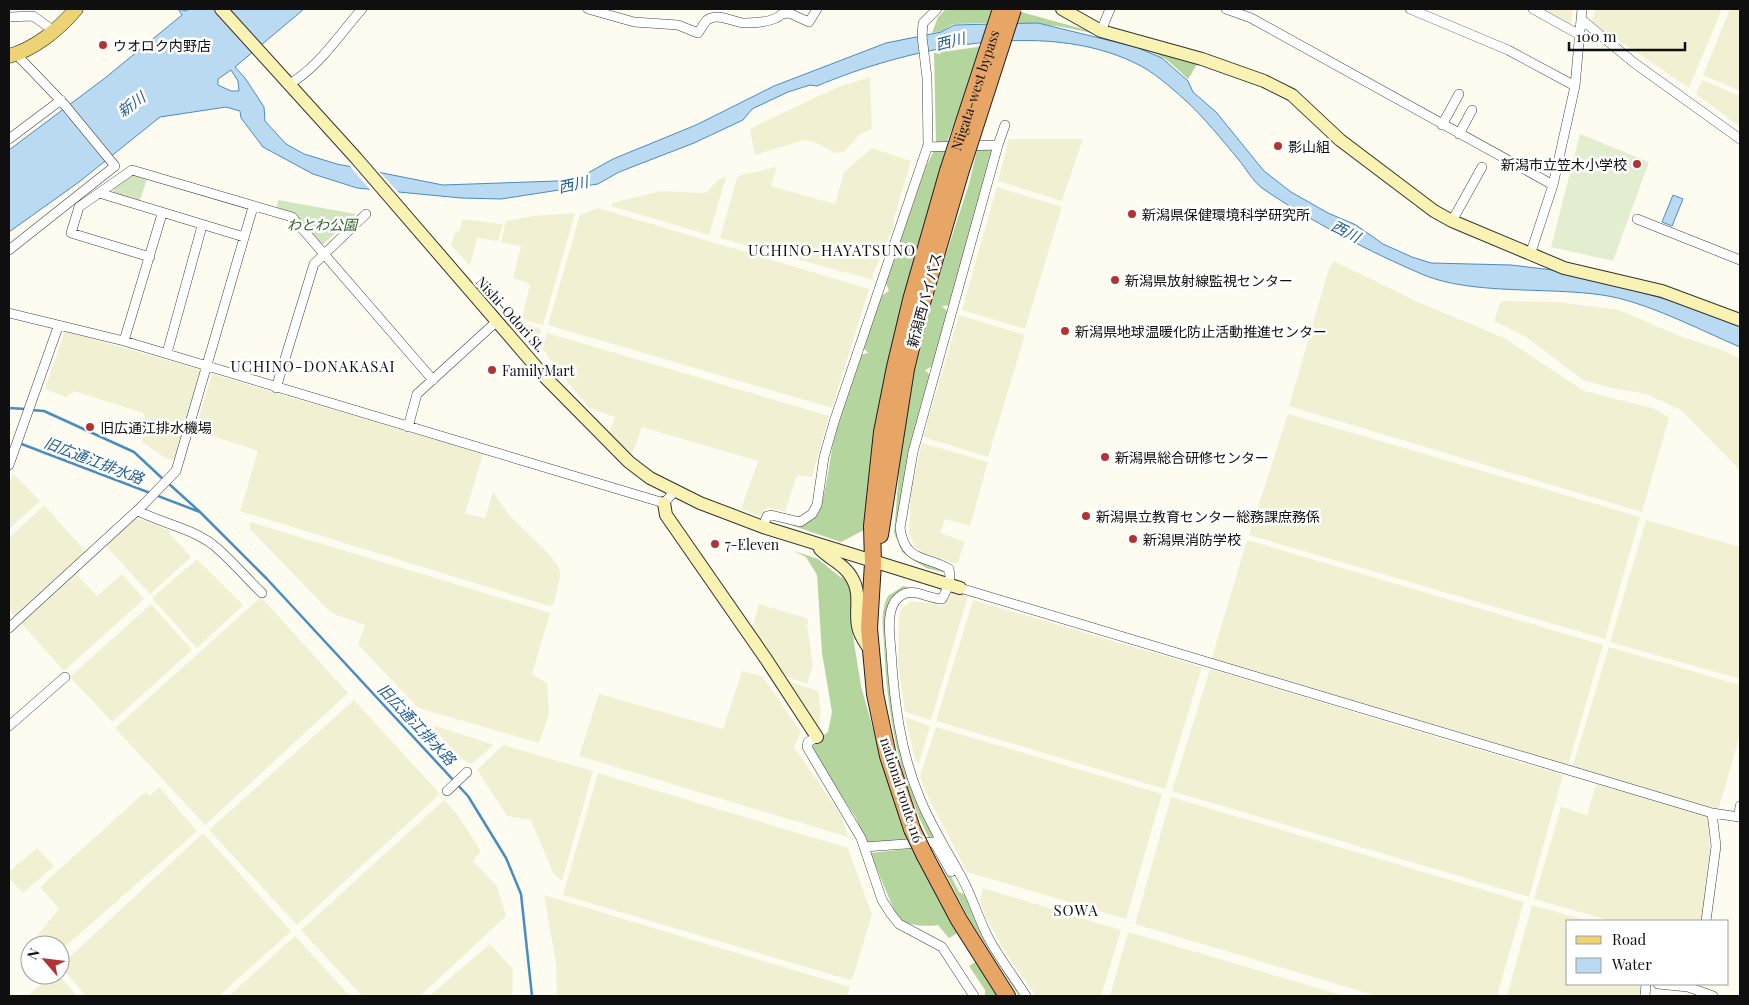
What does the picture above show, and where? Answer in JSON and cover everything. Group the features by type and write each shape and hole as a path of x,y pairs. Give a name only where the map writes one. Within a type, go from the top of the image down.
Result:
{"highway":[{"name":"Niigata-west bypass","path":"955,170 1001,9"},
{"name":"Niigata-west bypass","path":"955,170 1013,9"},
{"name":"新潟西バイパス","path":"873,562 882,529 889,432 955,170"},
{"name":"national route 116","path":"873,562 869,628 870,650 875,694 888,756 912,829 925,856 959,920 1007,996"}],"main road":[{"path":"12,55 54,31 76,9"}],"street":[{"name":"Nishi-Odori St.","path":"221,9 359,162 544,376 618,453 650,478 700,504 814,544 954,586"},
{"path":"288,85 298,79 329,51 362,9"},
{"path":"588,9 634,22 678,26 698,33 708,20 717,18 733,18 744,23 776,19 782,14 789,13 809,22 817,9"},
{"path":"763,527 767,516 771,515 800,522 812,514 817,505 824,457 834,422 928,148 927,78 922,36 923,22 937,9"},
{"path":"1062,9 1102,31 1210,62 1264,81 1292,95 1340,140 1434,211 1452,221 1564,268 1662,291 1740,320"},
{"path":"1102,31 1110,9"},
{"path":"1226,9 1251,18 1553,185"},
{"path":"1410,9 1508,50 1574,86"},
{"path":"1533,9 1578,34"},
{"path":"1530,255 1553,185 1574,86 1582,9"},
{"path":"9,17 33,16 54,31"},
{"path":"1581,19 1633,62 1740,138"},
{"path":"9,250 115,166 63,102 12,55"},
{"path":"1442,125 1458,94"},
{"path":"9,140 63,102"},
{"path":"1459,134 1472,110"},
{"path":"954,586 948,569 915,556 902,540 900,528 913,452 1005,124"},
{"path":"928,148 998,145"},
{"path":"1452,221 1482,167"},
{"path":"150,257 71,233 79,207 132,170 292,217 433,380"},
{"path":"99,193 162,214 244,237"},
{"path":"9,628 139,509 176,471 253,207"},
{"path":"124,341 162,214"},
{"path":"276,388 314,264 366,214"},
{"path":"1637,220 1740,260"},
{"path":"166,353 202,226"},
{"path":"9,313 166,353 276,388 664,503"},
{"path":"408,427 417,394 496,322"},
{"path":"9,464 58,327"},
{"path":"664,503 675,491"},
{"path":"664,503 666,515 766,659 817,737 808,742 807,747 850,819 864,847 876,884 891,914 899,924 942,946 974,996"},
{"path":"139,509 212,544 262,593"},
{"path":"814,544 842,566 854,580 858,600 858,626 862,638 870,650"},
{"path":"954,586 1712,814 1739,818 1740,806"},
{"path":"954,586 942,599 914,592 905,593 897,598 891,612 890,644 898,719 911,778 923,806 962,879 989,938 1026,996"},
{"path":"9,726 65,676"},
{"path":"447,791 467,772"},
{"path":"1706,920 1716,846 1712,814"},
{"path":"864,847 934,842 957,882 962,879"},
{"path":"1689,985 1713,996"}],"shaded area":[{"path":"1544,9 1573,9 1571,24"},
{"path":"1595,9 1722,9 1689,88 1592,22"},
{"path":"1730,9 1740,9 1740,91 1703,75"},
{"path":"870,77 872,129 860,134 844,152 835,153 815,142 804,140 755,155 750,130 755,126 838,87"},
{"path":"1702,80 1740,96 1740,127 1696,94"},
{"path":"1009,139 1083,139 1062,201 998,181"},
{"path":"872,148 911,161 894,218 894,226 873,274 873,280 720,238 737,178 741,175 777,167 771,186 835,204 844,172"},
{"path":"726,177 709,235 611,206 612,203 661,191 706,193 719,179"},
{"path":"997,187 1062,207 1025,329 962,310"},
{"path":"598,208 869,289 832,408 548,325 580,215"},
{"path":"575,213 543,325 522,319 530,284 513,278 521,246 501,242 506,221 533,216"},
{"path":"462,219 503,224 498,241 477,238 470,266 451,245 455,232 460,231"},
{"path":"1334,261 1418,302 1504,338 1584,391 1655,409 1669,418 1642,512 1289,406 1329,268"},
{"path":"1501,301 1557,302 1619,310 1682,337 1723,350 1740,359 1740,470 1681,410 1646,394 1611,388 1583,380 1526,337 1494,321"},
{"path":"959,315 1025,335 988,457 923,437"},
{"path":"520,323 539,328 541,331 537,343"},
{"path":"65,331 201,370 176,459 169,460 142,442 146,420 143,413 74,391 66,397 45,389"},
{"path":"547,333 829,416 812,477 797,475 785,512 767,507 761,517 741,509 758,461 642,427 632,454 609,433 615,417 589,408 555,367 542,348"},
{"path":"212,374 483,454 465,514 485,518 493,492 510,516 546,551 559,567 560,576 554,603 550,606 240,511 258,451 195,430"},
{"path":"1288,414 1640,517 1605,639 1249,535"},
{"path":"922,443 988,462 970,526 945,519 940,533 965,542 957,564 924,554 915,547 909,534 911,492"},
{"path":"13,473 40,501 9,529 9,484"},
{"path":"44,505 86,552 16,617 9,609 9,538"},
{"path":"136,517 171,531 169,533 191,557 150,594 106,546"},
{"path":"1646,520 1740,547 1740,679 1610,642"},
{"path":"250,522 550,613 532,674 547,683 549,714 539,743 418,708 358,644 365,625 331,613 250,529"},
{"path":"1247,540 1603,645 1567,769 1211,661"},
{"path":"197,559 243,605 197,648 152,598"},
{"path":"75,573 97,596 122,574 144,599 64,671 21,623"},
{"path":"952,592 968,596 931,720 905,712 898,662 899,616 901,609 910,601 942,605"},
{"path":"261,597 348,693 205,825 115,728"},
{"path":"973,600 1202,667 1165,789 936,721"},
{"path":"151,604 192,650 112,722 70,677"},
{"path":"759,604 809,619 807,625 813,665 807,684 785,676 752,628"},
{"path":"1609,647 1740,685 1740,735 1718,811 1572,768"},
{"path":"1210,669 1563,775 1529,897 1172,791"},
{"path":"742,671 762,676 801,732 794,747 841,815 848,837 579,756 599,694 723,729"},
{"path":"788,681 818,691 821,712 818,727"},
{"path":"354,700 440,794 297,925 209,830"},
{"path":"905,717 930,726 919,763 915,759"},
{"path":"436,726 494,745 471,764 462,759 433,728"},
{"path":"936,727 1162,794 1126,919 967,872 926,793 920,776"},
{"path":"503,745 593,771 562,881 553,873 531,820 507,816 477,770"},
{"path":"598,773 848,848 872,915 853,977 850,980 563,895"},
{"path":"1596,784 1708,816 1710,852 1705,886 1703,920 1608,920 1534,899 1561,807 1587,815"},
{"path":"159,787 197,831 70,942 70,935 38,935 59,909 40,887 145,792 150,796"},
{"path":"1171,797 1524,902 1497,996 1377,996 1135,924"},
{"path":"444,800 457,814 481,851 473,861 497,886 506,916 420,996 362,996 301,930"},
{"path":"203,833 291,931 219,996 86,996 70,978 70,957"},
{"path":"37,848 54,866 23,893 9,878 9,872"},
{"path":"983,888 1121,930 1101,996 1036,996 1005,952 984,914 980,901"},
{"path":"544,895 850,987 847,996 557,996 556,964"},
{"path":"1532,905 1584,920 1566,920 1566,985 1640,985 1642,996 1507,996"},
{"path":"1128,932 1345,996 1110,996"},
{"path":"295,936 350,996 229,996"},
{"path":"490,944 513,969 512,996 429,996"},
{"path":"40,985 67,985 77,996 28,996"}],"green space":[{"path":"946,9 997,9 992,23 953,24 942,31 932,33 938,17"},
{"path":"1021,12 1199,61 1188,79 1172,64 1148,50 1091,33 1051,25 1017,23"},
{"path":"985,46 946,144 936,142 934,53"},
{"path":"1580,134 1649,162 1613,261 1551,247"},
{"path":"990,149 993,151 951,305 942,306 949,313 933,366 925,370 931,376 898,533 901,542 910,554 922,561 946,570 946,573 926,568 902,552 894,533 903,424 930,303 969,184 977,150"},
{"path":"934,151 945,151 940,180 864,530 841,542 788,524 801,524 808,521 815,516 820,505 826,486 835,433 843,404 860,355 868,353 862,346 881,296 889,291 886,283 926,166"},
{"path":"134,174 147,179 139,203 112,193 114,188"},
{"name":"わとわ公園","path":"278,200 356,214 321,246 277,208"},
{"path":"794,551 818,559 840,577 847,579 853,597 853,636 861,686 888,783 913,840 867,844 856,818 811,749 813,743 828,732 832,712 822,653 817,575 806,557"},
{"path":"903,586 916,589 905,590 890,602 902,749 937,838 929,838 909,792 891,720 883,614 888,596"},
{"path":"931,845 936,847 959,892 968,896 1024,996 1019,996 968,917"},
{"path":"916,848 961,931 949,938 938,925 923,926 911,924 897,917 870,853"},
{"path":"980,959 1003,996 985,996 985,990 969,966"}],"water":[{"path":"178,9 186,11 189,9 304,9 235,67 245,78 264,107 265,121 286,144 304,154 337,164 443,185 557,181 586,174 613,159 696,125 774,86 886,43 941,32 954,25 1038,23 1136,47 1162,58 1188,81 1193,92 1216,112 1264,171 1291,192 1328,213 1356,225 1383,244 1431,263 1511,265 1569,272 1700,309 1740,327 1740,347 1672,317 1619,298 1581,293 1487,288 1443,281 1424,275 1320,224 1262,188 1199,113 1173,89 1148,70 1135,63 1099,50 1059,42 1018,40 975,43 933,50 892,60 817,86 810,85 788,92 752,109 743,120 694,143 619,172 598,184 501,199 461,198 357,188 313,174 263,147 241,118 240,111 226,107 160,117 79,182 9,232 9,150 105,78 182,15","holes":["231,70 238,81 239,91 231,91 218,85 218,79"]},
{"path":"1673,195 1683,199 1672,226 1662,222"}],"pier":[{"path":"348,164 378,170 401,195 372,192"}],"waterway":[{"name":"旧広通江排水路","path":"9,408 26,409"},
{"name":"旧広通江排水路","path":"31,410 44,411 134,452 164,480"},
{"name":"旧広通江排水路","path":"19,443 200,512 267,579 468,796 506,858 521,894 532,996"},
{"name":"旧広通江排水路","path":"168,483 199,511"}],"place":[{"name":"ウオロク内野店","path":"103,45"},
{"name":"影山組","path":"1278,146"},
{"name":"新潟市立笠木小学校","path":"1637,164"},
{"name":"新潟県保健環境科学研究所","path":"1132,214"},
{"name":"新潟県放射線監視センター","path":"1115,280"},
{"name":"新潟県地球温暖化防止活動推進センター","path":"1065,331"},
{"name":"FamilyMart","path":"492,370"},
{"name":"旧広通江排水機場","path":"90,427"},
{"name":"新潟県総合研修センター","path":"1105,457"},
{"name":"新潟県立教育センター総務課庶務係","path":"1086,516"},
{"name":"新潟県消防学校","path":"1133,539"},
{"name":"7-Eleven","path":"715,544"}],"district":[{"name":"UCHINO-HAYATSUNO","path":"832,250"},
{"name":"UCHINO-DONAKASAI","path":"313,366"},
{"name":"SOWA","path":"1076,910"}],"water label":[{"name":"西川","path":"950,41"},
{"name":"新川","path":"131,104"},
{"name":"西川","path":"573,184"},
{"name":"西川","path":"1346,231"}]}
